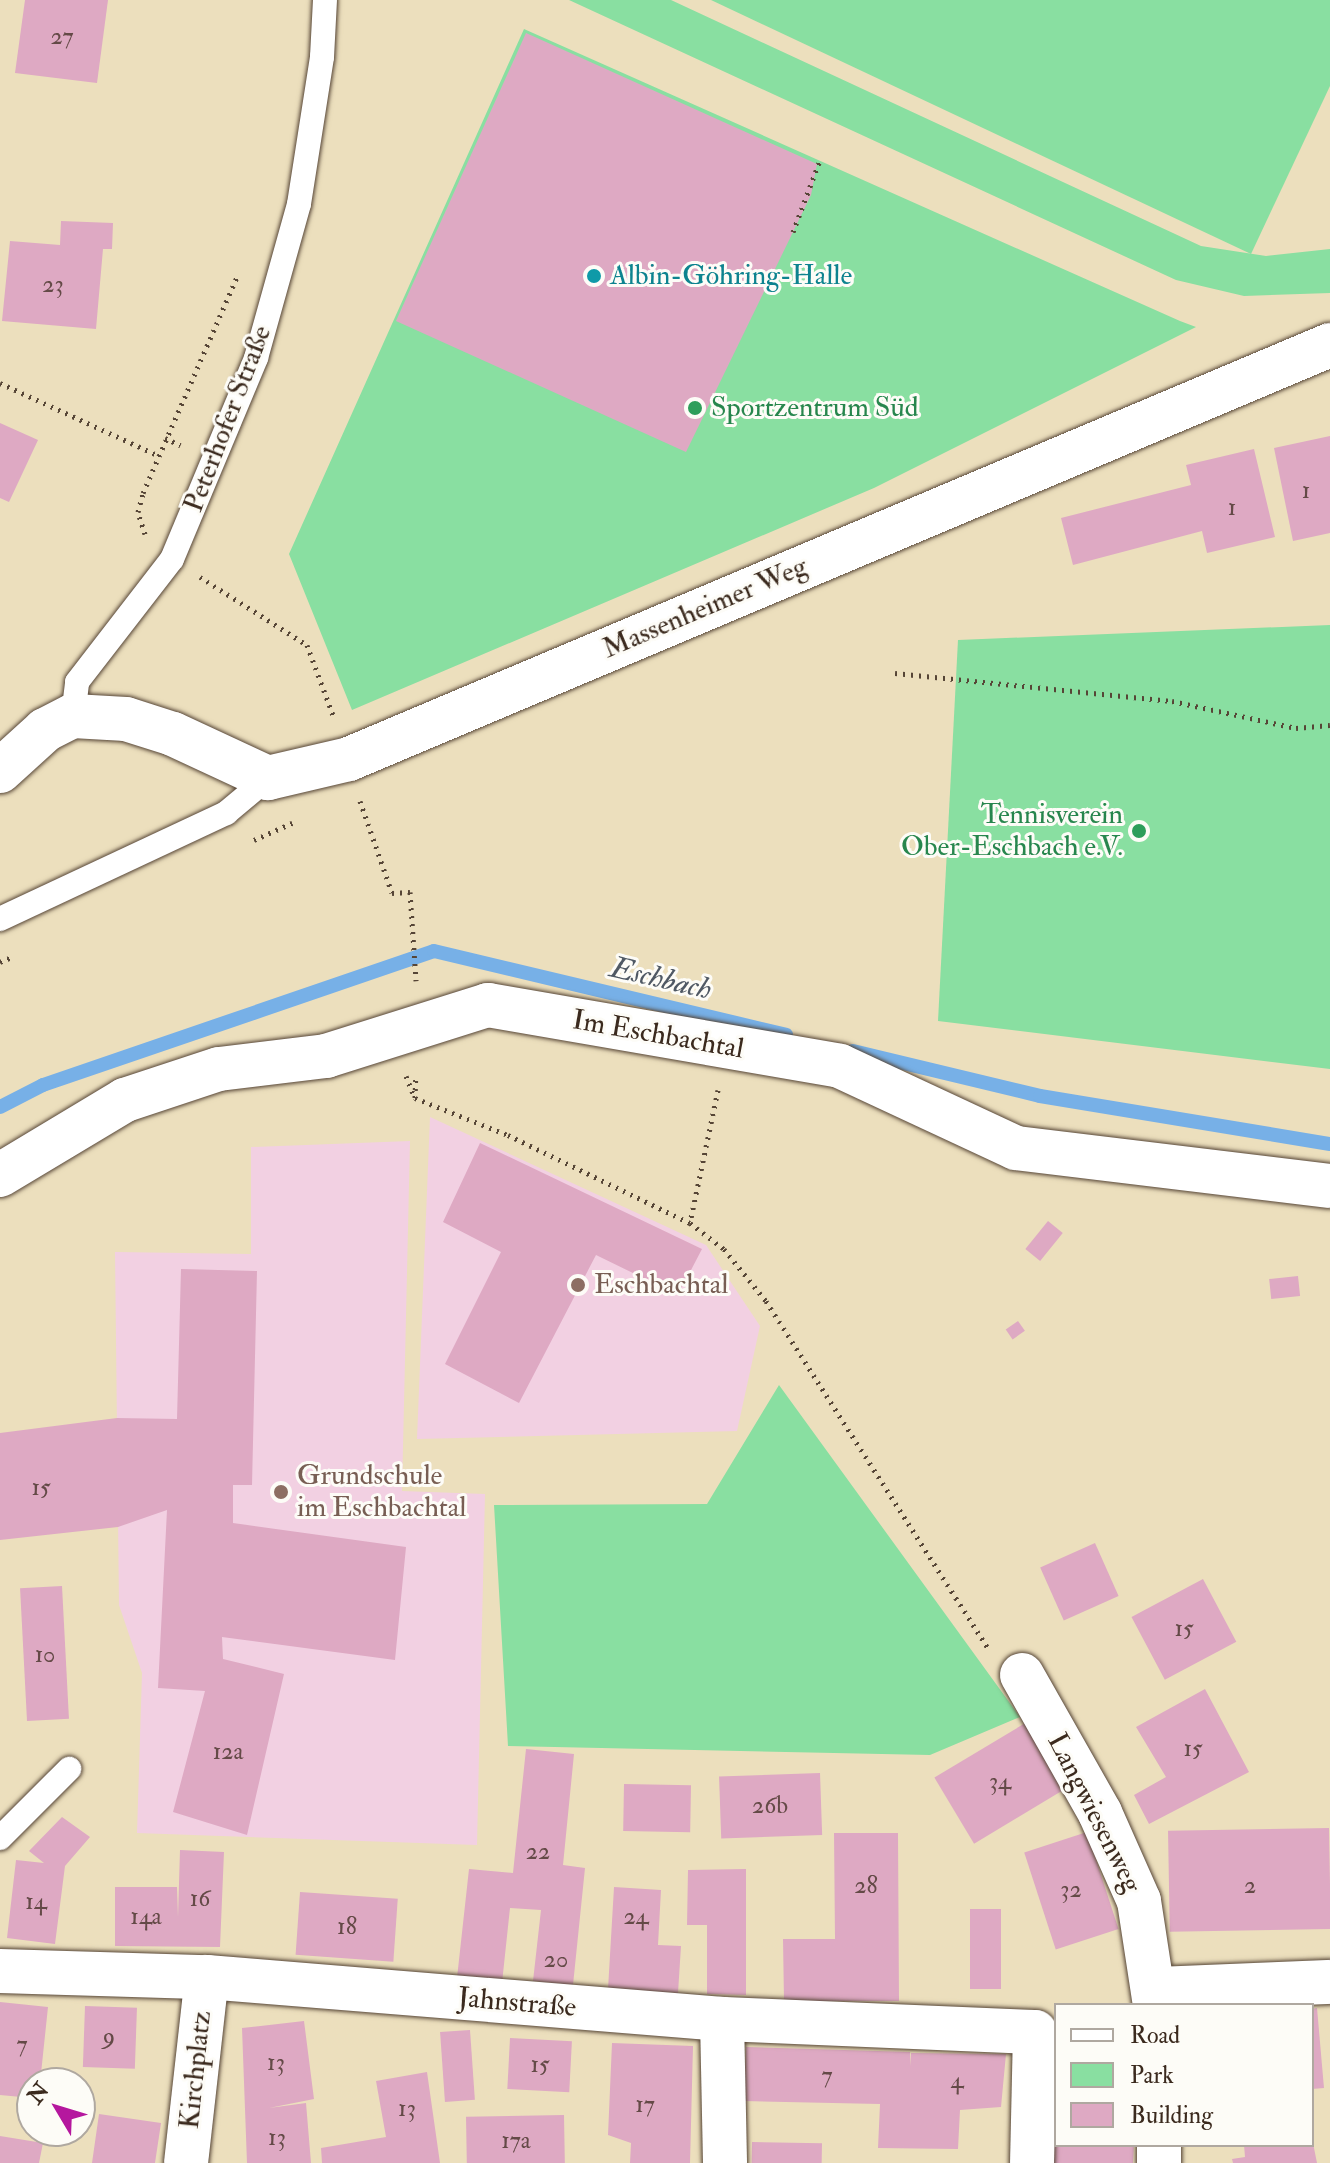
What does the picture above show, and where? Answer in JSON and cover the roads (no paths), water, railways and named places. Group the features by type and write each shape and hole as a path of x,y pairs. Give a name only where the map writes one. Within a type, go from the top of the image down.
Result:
{"street":[{"name":"Massenheimer Weg","path":"268,778 353,776 1330,345"},
{"path":"0,771 45,730 73,716 126,719 173,734 268,778"},
{"name":"Im Eschbachtal","path":"0,1175 125,1100 219,1069 326,1056 390,1038 450,1013 488,1005 727,1049 840,1066 1016,1148 1330,1186"},
{"name":"Langwiesenweg","path":"1022,1675 1100,1813 1139,1901 1155,1997"},
{"name":"Jahnstraße","path":"0,1971 207,1977 722,2019 1035,2032 1032,2163"},
{"name":"Kirchplatz","path":"186,2163 207,1977"},
{"path":"1155,1997 1330,1982"},
{"path":"722,2019 725,2163"}],"lane":[{"name":"Peterhofer Straße","path":"73,716 77,682 172,559 256,358 295,220 322,57 325,0"},
{"path":"0,919 226,813 268,778"},
{"path":"0,1838 69,1769"}],"waterway":[{"name":"Eschbach","path":"0,1107 43,1085 434,951 786,1035"},
{"name":"Eschbach","path":"853,1051 1040,1096 1330,1144"}],"place":[{"name":"Albin-Göhring-Halle","path":"594,276"},
{"name":"Sportzentrum Süd","path":"695,408"},
{"name":"Tennisverein Ober-Eschbach e.V.","path":"1139,831"},
{"name":"Eschbachtal","path":"578,1285"},
{"name":"Grundschule im Eschbachtal","path":"281,1492"}]}
